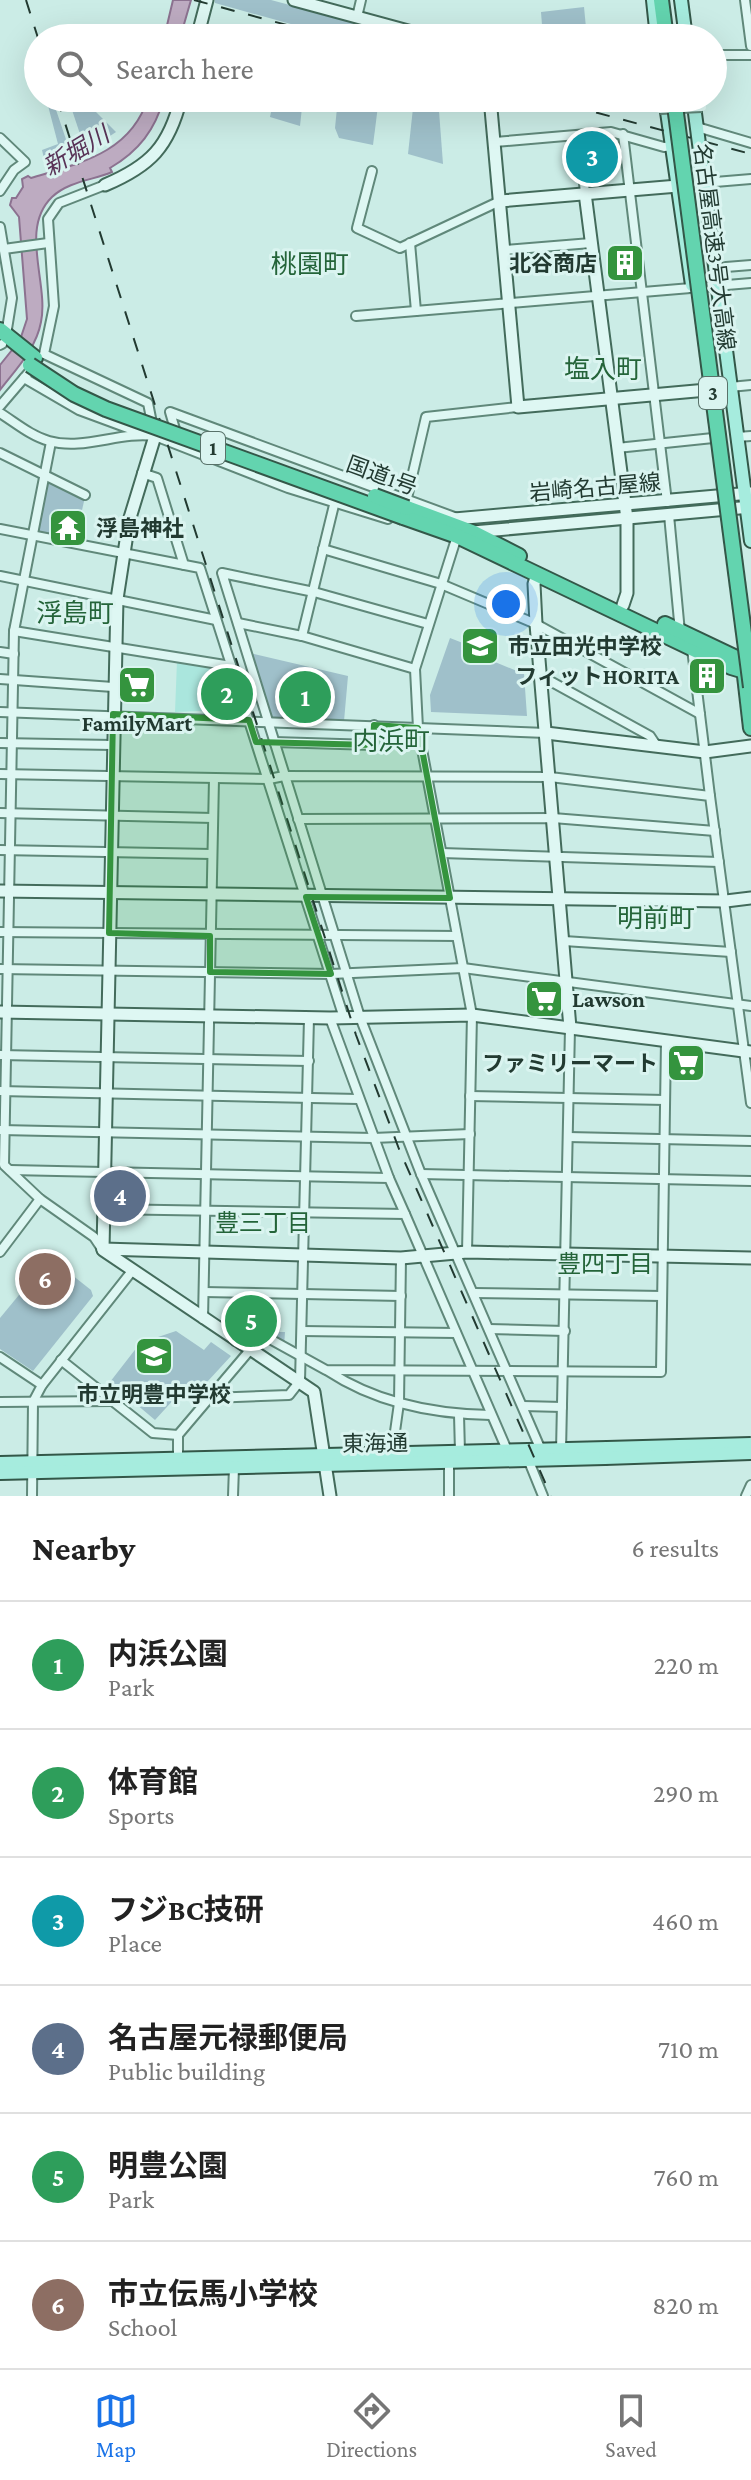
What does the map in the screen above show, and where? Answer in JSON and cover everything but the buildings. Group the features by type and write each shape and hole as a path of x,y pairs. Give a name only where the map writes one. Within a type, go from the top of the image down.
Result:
{"highway":[{"path":"661,0 664,24"},
{"path":"670,0 673,24"},
{"name":"名古屋高速3号大高線","path":"676,112 751,687"},
{"name":"名古屋高速3号大高線","path":"684,112 751,622"},
{"name":"国道1号","path":"3,338 69,381 110,402 406,508 450,519 460,534 623,605 748,667"},
{"name":"国道1号","path":"406,508 692,648 748,667"},
{"path":"748,667 751,728"}],"main road":[{"path":"653,0 656,24"},
{"path":"681,0 684,24"},
{"path":"665,112 673,146 722,510 748,667"},
{"path":"698,112 703,183 751,541"},
{"name":"東海通","path":"611,1453 751,1444"},
{"name":"東海通","path":"0,1463 33,1468 234,1467 392,1453 541,1450 561,1454"},
{"name":"東海通","path":"0,1473 178,1458 449,1461 528,1459 561,1454 751,1453"}],"street":[{"path":"201,24 207,0"},
{"path":"294,0 383,24"},
{"path":"357,17 361,0"},
{"path":"745,0 751,46"},
{"path":"727,55 751,55"},
{"path":"0,406 44,354 54,306 46,243 48,219 59,203 136,172 158,150 178,112"},
{"path":"492,112 518,407"},
{"path":"697,127 751,143"},
{"path":"495,142 611,132 664,147 673,146"},
{"path":"623,134 667,502"},
{"path":"579,135 627,519 627,593 623,605"},
{"path":"0,138 25,162 14,170 0,191"},
{"path":"372,171 357,228 400,248 500,201 678,186"},
{"path":"703,183 751,179"},
{"path":"0,227 8,248 12,298 5,307 3,338"},
{"path":"8,248 46,243"},
{"path":"410,243 416,311"},
{"path":"505,250 591,243"},
{"path":"356,316 692,286 716,287 748,280 738,264"},
{"path":"44,354 148,403 150,436 123,553 114,649 103,1249"},
{"path":"24,378 79,410 179,444 288,488 439,534 460,534 415,669 418,728 472,1015 469,1175 462,1253"},
{"path":"730,387 751,385"},
{"path":"179,444 170,412 207,424 406,508 426,417 707,390"},
{"path":"0,413 51,442 84,443 150,436"},
{"path":"197,451 207,424"},
{"path":"737,437 751,436"},
{"path":"617,448 713,438"},
{"path":"51,442 14,631 10,850 5,891 4,1165 40,1199 94,1237 103,1249 132,1271 300,1381 317,1396 330,1496"},
{"path":"0,453 85,495"},
{"path":"142,473 157,478 184,565"},
{"name":"岩崎名古屋線","path":"450,519 721,496 748,501"},
{"path":"302,636 335,501"},
{"name":"岩崎名古屋線","path":"460,534 722,510 748,501"},
{"path":"669,515 680,632"},
{"path":"0,529 200,568 344,1018"},
{"path":"323,549 441,584 536,624 700,714"},
{"path":"428,624 314,592 222,573 360,1017 421,1174 462,1253 474,1293 541,1450"},
{"path":"537,574 534,584 536,624 570,1028 561,1454"},
{"path":"0,576 216,620"},
{"path":"238,623 302,636 415,669"},
{"path":"14,631 231,666"},
{"path":"692,648 731,952 748,1052 751,1103"},
{"path":"0,652 14,654"},
{"path":"541,676 650,736 656,745"},
{"path":"0,679 113,687"},
{"path":"0,712 546,733 705,752 751,746"},
{"path":"274,742 373,745 374,725"},
{"path":"0,743 112,745"},
{"path":"0,774 214,779 284,776 550,777 710,796"},
{"path":"203,1319 214,779"},
{"path":"0,813 213,818"},
{"path":"298,819 553,818 715,831"},
{"path":"0,850 212,854"},
{"path":"442,853 719,862"},
{"path":"5,891 726,901 751,898"},
{"path":"5,932 457,936"},
{"path":"564,941 731,952"},
{"path":"4,969 331,974 463,968 751,1006"},
{"path":"4,1012 309,1018 472,1015 748,1052"},
{"path":"210,1398 289,1395 300,1381 309,1018"},
{"path":"330,1018 389,1178 507,1450"},
{"path":"326,1370 399,1373 507,1370 661,1372 666,1041"},
{"path":"4,1055 309,1061"},
{"path":"3,1091 358,1099"},
{"path":"470,1096 665,1100"},
{"path":"3,1130 373,1138 470,1134"},
{"path":"568,1137 751,1141"},
{"path":"10,1170 389,1178"},
{"path":"421,1174 751,1181"},
{"path":"0,1252 40,1199"},
{"path":"103,1209 405,1214"},
{"path":"103,1249 401,1258 462,1253 751,1258"},
{"path":"392,1453 399,1403 401,1258"},
{"path":"32,1496 33,1402 42,1385 132,1271"},
{"path":"204,1292 401,1296"},
{"path":"474,1293 662,1296"},
{"path":"489,1329 565,1331"},
{"path":"302,1331 456,1333"},
{"path":"235,1341 240,1333 259,1333 326,1370 399,1403 459,1415 490,1415"},
{"path":"178,1458 178,1435 250,1350"},
{"path":"0,1357 42,1385"},
{"path":"61,1360 153,1433 178,1435"},
{"path":"0,1402 113,1401"},
{"path":"523,1406 562,1407"},
{"path":"459,1415 460,1452"},
{"path":"744,1440 744,1459 646,1461 611,1453 636,1442 744,1440"},
{"path":"528,1459 543,1496"},
{"path":"449,1461 449,1496"},
{"path":"233,1496 234,1467"},
{"path":"746,1496 751,1485"}],"highlighted area":[{"path":"113,714 249,720 256,742 373,745 374,725 418,728 450,898 306,897 331,974 210,972 210,936 109,933"}],"shaded area":[{"path":"173,0 191,0 184,24 167,24"},
{"path":"215,0 271,0 361,24 291,24 215,3"},
{"path":"584,7 586,24 542,24 541,12"},
{"path":"50,112 57,112 73,160 46,167 42,150 58,144"},
{"path":"73,112 96,112 116,132 86,152"},
{"name":"新堀川","path":"142,112 159,112 151,130 137,147 110,168 112,172 66,187 52,197 42,210 36,240 41,322 30,350 0,390 0,365 20,340 27,319 19,217 10,205 12,198 16,198 23,187 22,179 68,167 102,153 129,132"},
{"path":"271,112 302,112 300,126 270,117"},
{"path":"337,112 377,112 373,145 339,138 335,128"},
{"path":"413,112 439,112 443,164 408,154"},
{"path":"47,480 85,497 75,541 37,531"},
{"path":"450,638 473,647 471,652 524,674 527,716 431,712 430,695"},
{"path":"250,653 348,676 344,721 271,718"},
{"path":"53,1260 91,1290 93,1296 33,1371 0,1349 0,1318 47,1261"},
{"path":"224,1310 277,1311 277,1332 285,1332 284,1347 259,1333 224,1333"},
{"path":"176,1331 204,1350 211,1342 231,1356 196,1394 186,1386 155,1420 110,1382 141,1342 149,1348 158,1337"}],"sand":[{"path":"177,661 210,666 221,710 175,712"}],"railway":[{"path":"26,0 34,24"},
{"path":"194,0 283,24"},
{"path":"61,112 356,1035 399,1149 551,1496"},
{"path":"594,112 751,154"}],"place":[{"name":"フジBC技研","path":"592,157"},
{"name":"北谷商店","path":"625,263"},
{"name":"浮島神社","path":"68,528"},
{"name":"市立田光中学校","path":"480,646"},
{"name":"フィットHORITA","path":"707,676"},
{"name":"FamilyMart","path":"137,685"},
{"name":"体育館","path":"227,694"},
{"name":"内浜公園","path":"305,697"},
{"name":"Lawson","path":"544,999"},
{"name":"ファミリーマート","path":"686,1063"},
{"name":"名古屋元禄郵便局","path":"120,1196"},
{"name":"市立伝馬小学校","path":"45,1279"},
{"name":"明豊公園","path":"251,1321"},
{"name":"市立明豊中学校","path":"154,1356"}],"district":[{"name":"桃園町","path":"310,264"},
{"name":"塩入町","path":"603,369"},
{"name":"浮島町","path":"75,613"},
{"name":"内浜町","path":"391,741"},
{"name":"明前町","path":"656,918"},
{"name":"豊三丁目","path":"263,1223"},
{"name":"豊四丁目","path":"605,1264"}]}
